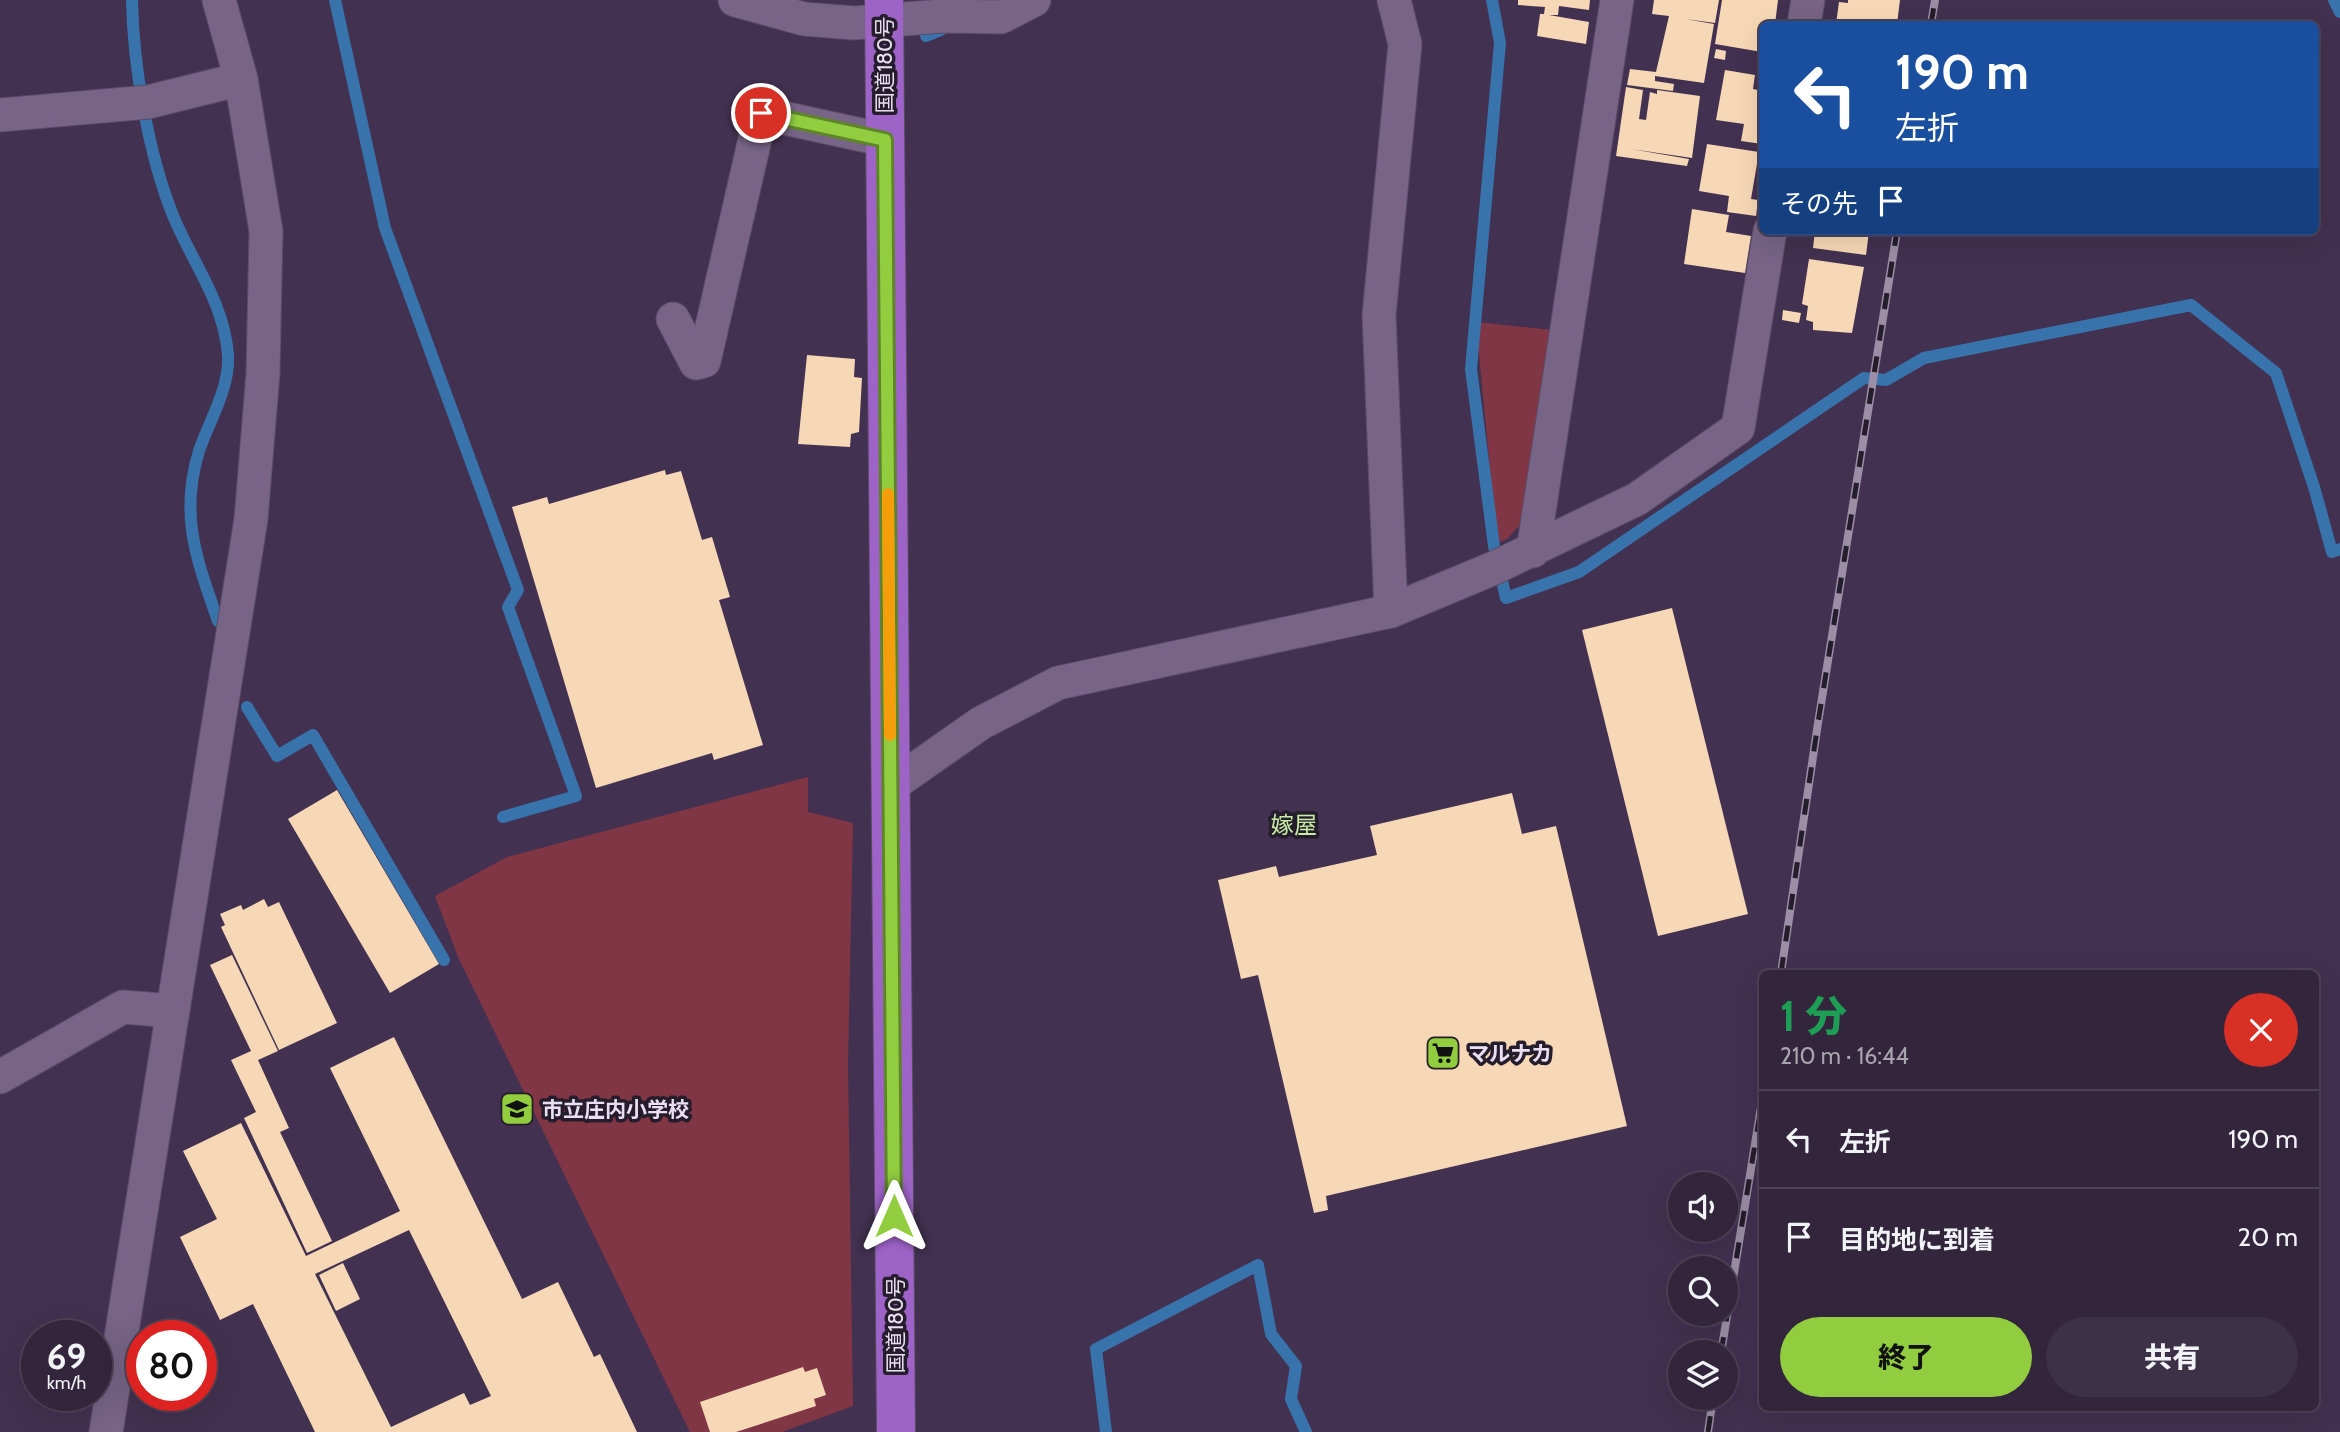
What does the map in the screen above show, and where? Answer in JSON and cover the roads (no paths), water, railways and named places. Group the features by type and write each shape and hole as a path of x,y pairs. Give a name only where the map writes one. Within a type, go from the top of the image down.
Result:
{"highway":[{"name":"国道180号","path":"884,11 896,1432"}],"street":[{"path":"106,1432 251,519 263,373 266,231 241,79 219,0"},
{"path":"735,0 804,19 854,23 884,11 1001,17 1034,0"},
{"path":"1391,611 1379,316 1405,44 1394,0"},
{"path":"1533,551 1617,0"},
{"path":"1804,21 1808,0"},
{"path":"0,115 144,102 241,79"},
{"path":"673,319 696,363 704,361 761,113 885,140"},
{"path":"891,786 981,723 1058,683 1391,611 1533,551 1637,499 1738,428 1769,235"},
{"path":"0,1077 123,1007 173,1011"}],"waterway":[{"path":"132,0 139,82 157,167 174,218 221,318 228,355 226,380 199,451 191,496 197,558 218,621"},
{"path":"335,0 385,228 518,590 508,607 576,796 503,817"},
{"path":"1492,0 1500,43 1471,369 1494,546 1506,598 1579,572 1864,378 1886,380 1924,358 2191,305 2276,373 2314,487 2332,552 2340,549"},
{"path":"2334,0 2340,12"},
{"path":"926,36 941,30"},
{"path":"247,707 277,756 313,735 444,960"},
{"path":"1106,1432 1096,1349 1258,1265 1271,1334 1296,1366 1291,1399 1306,1432"}],"railway":[{"path":"1932,21 1935,0"},
{"path":"1781,970 1896,235"},
{"path":"1723,1340 1759,1119"},
{"path":"1708,1432 1711,1410"}],"place":[{"name":"マルナカ","path":"1443,1053"},
{"name":"市立庄内小学校","path":"517,1109"}],"district":[{"name":"嫁屋","path":"1294,825"}]}
